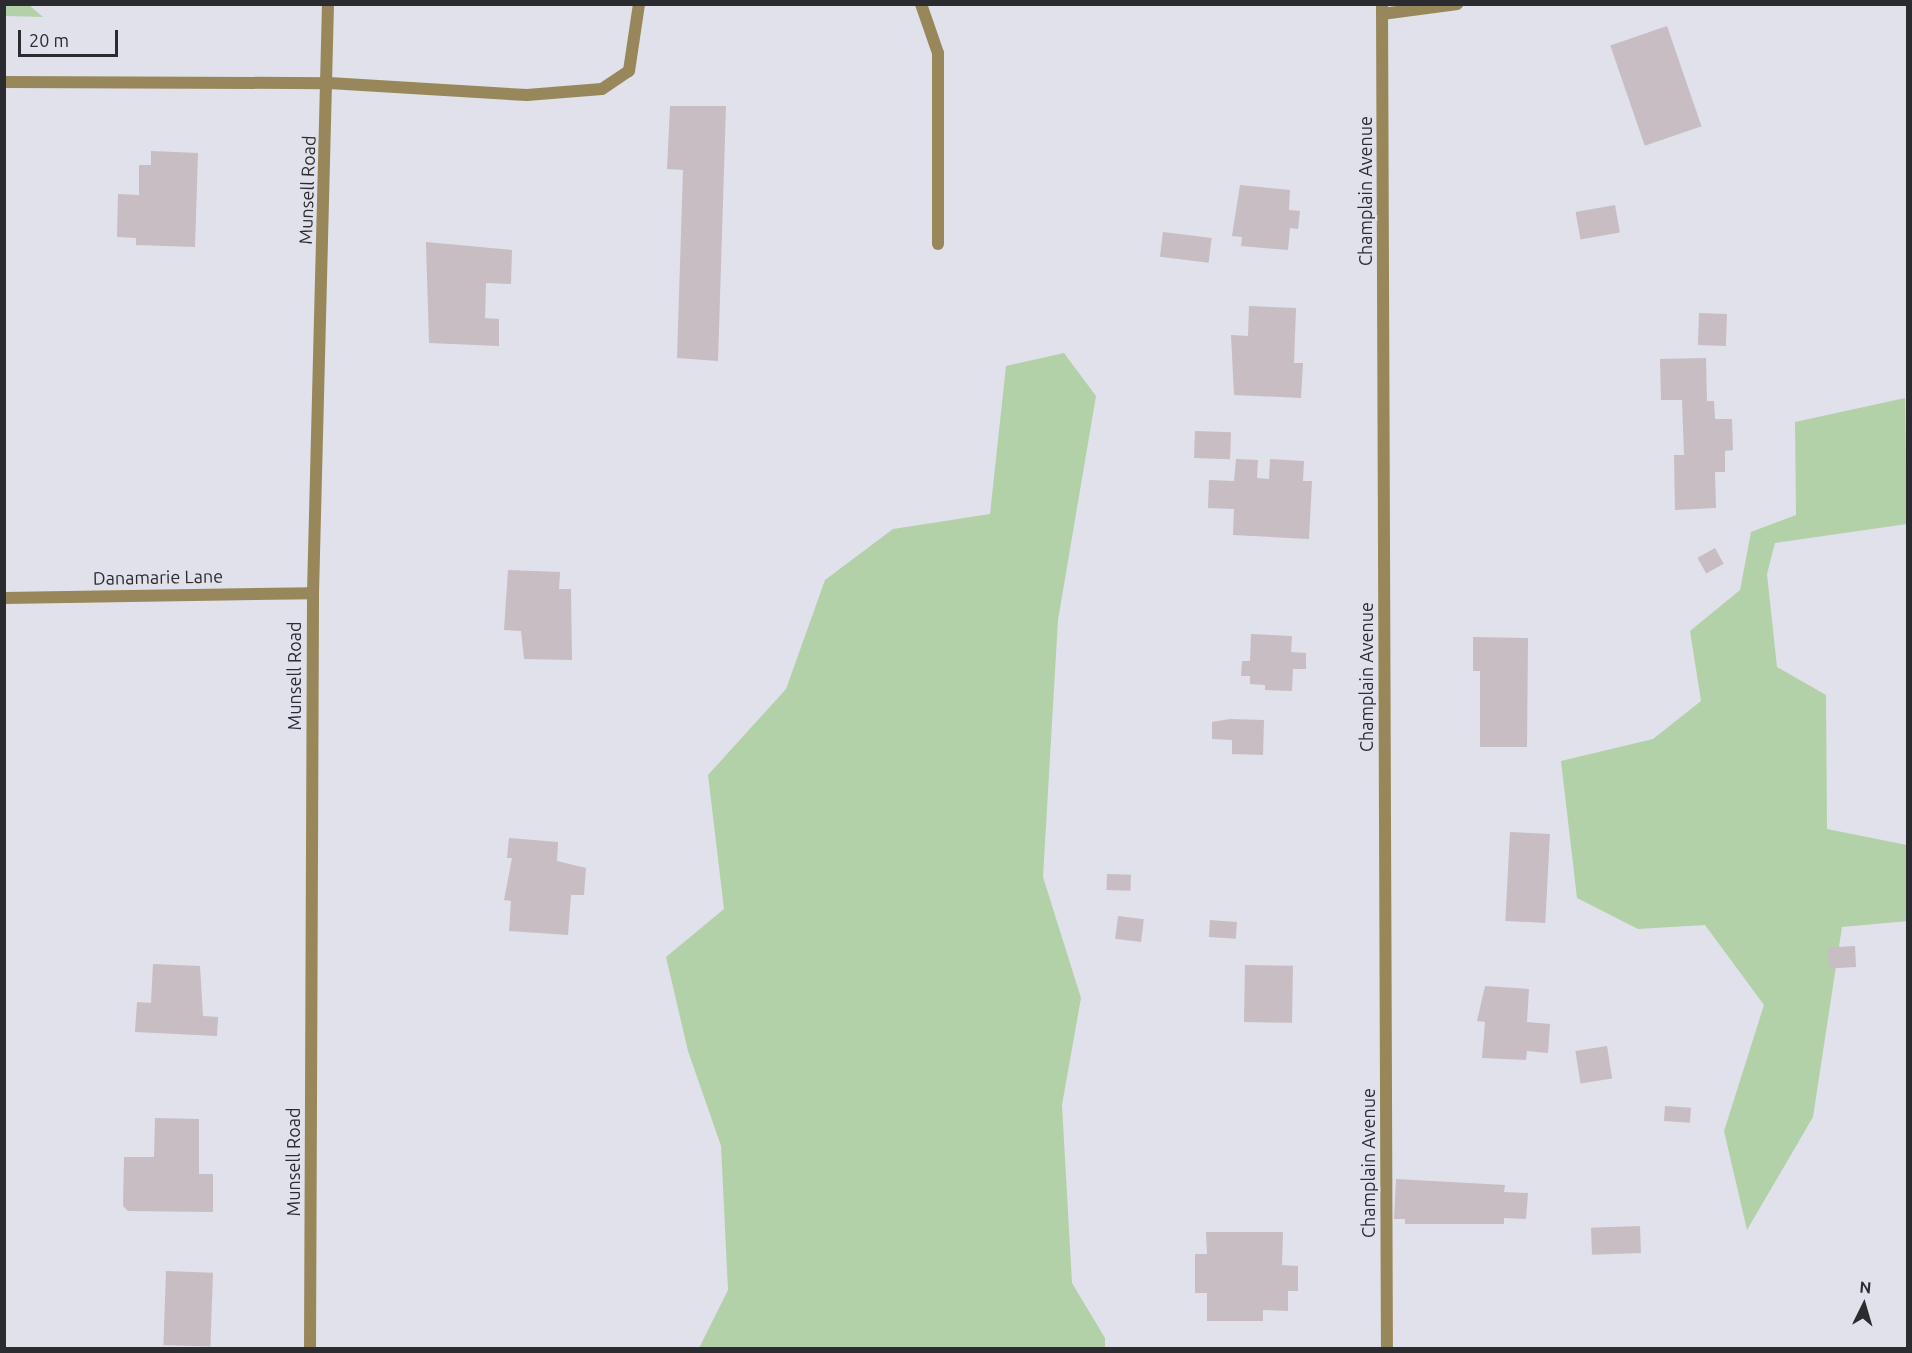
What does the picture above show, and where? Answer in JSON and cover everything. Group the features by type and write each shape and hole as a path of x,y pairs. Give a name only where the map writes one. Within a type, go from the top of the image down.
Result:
{"street":[{"name":"Munsell Road","path":"310,1348 313,593 329,83 328,4"},
{"path":"4,82 329,83 527,95 602,89 629,71 639,4"},
{"path":"921,4 938,53 938,244"},
{"path":"1382,9 1457,4"},
{"name":"Champlain Avenue","path":"1382,9 1387,1348"},
{"name":"Danamarie Lane","path":"4,598 313,593"}],"green space":[{"path":"5,5 29,5 43,17 5,16"},
{"path":"1064,353 1096,396 1058,620 1043,877 1081,998 1062,1105 1072,1283 1105,1338 1105,1348 699,1348 728,1290 721,1146 688,1051 666,957 724,909 708,775 786,689 825,580 893,529 990,514 1006,366"},
{"path":"1905,398 1907,524 1775,543 1767,574 1777,667 1826,695 1827,829 1907,845 1908,921 1842,927 1813,1117 1747,1230 1724,1131 1764,1005 1705,925 1638,929 1577,898 1561,761 1653,739 1701,701 1690,631 1740,590 1751,532 1796,515 1795,422"}],"building":[{"path":"1667,26 1702,126 1645,146 1610,46"},
{"path":"670,106 726,106 718,361 677,358 683,170 667,169"},
{"path":"151,151 198,153 195,247 136,245 136,238 117,237 118,194 139,195 139,165 151,165"},
{"path":"1240,185 1290,190 1289,210 1300,211 1298,229 1290,228 1288,250 1241,246 1242,237 1232,236"},
{"path":"1615,205 1620,233 1580,240 1576,212"},
{"path":"1163,232 1212,238 1209,263 1160,257"},
{"path":"426,242 512,250 511,284 486,283 485,318 499,319 499,346 429,343"},
{"path":"1249,306 1296,308 1294,363 1303,363 1301,398 1234,395 1231,335 1248,336"},
{"path":"1699,313 1727,314 1726,346 1698,345"},
{"path":"1706,358 1707,401 1714,401 1715,419 1732,419 1733,450 1725,451 1725,472 1715,472 1716,508 1675,510 1674,455 1684,455 1682,400 1661,400 1660,359"},
{"path":"1195,431 1231,432 1230,459 1194,458"},
{"path":"1236,459 1258,460 1257,478 1269,479 1270,459 1304,461 1303,481 1312,481 1309,539 1233,535 1234,509 1208,508 1209,480 1234,481"},
{"path":"1715,548 1724,564 1706,573 1698,558"},
{"path":"508,570 560,572 559,589 571,589 572,660 524,659 521,631 504,630"},
{"path":"1251,634 1292,636 1291,652 1306,653 1306,669 1293,669 1292,691 1265,690 1265,685 1250,684 1250,676 1241,676 1242,661 1250,661"},
{"path":"1473,637 1528,638 1527,747 1480,747 1480,671 1473,671"},
{"path":"1230,719 1264,720 1263,755 1232,754 1232,740 1212,739 1212,722"},
{"path":"1510,832 1550,834 1545,923 1505,921"},
{"path":"509,838 558,842 557,861 586,868 584,895 571,895 568,935 509,931 511,901 504,900 512,858 507,858"},
{"path":"1107,874 1131,875 1130,891 1106,890"},
{"path":"1118,916 1144,919 1141,942 1115,939"},
{"path":"1210,920 1237,922 1236,939 1209,937"},
{"path":"1855,946 1856,967 1829,968 1828,947"},
{"path":"153,964 200,966 203,1016 218,1017 217,1036 135,1032 137,1002 151,1003"},
{"path":"1245,965 1293,966 1292,1023 1244,1022"},
{"path":"1485,986 1529,989 1527,1022 1550,1024 1548,1053 1527,1051 1526,1060 1482,1058 1485,1022 1477,1021"},
{"path":"1607,1046 1612,1079 1581,1084 1575,1051"},
{"path":"1665,1106 1691,1108 1690,1123 1664,1121"},
{"path":"155,1118 199,1119 199,1174 213,1174 213,1212 128,1211 123,1206 124,1157 154,1157"},
{"path":"1396,1179 1505,1185 1504,1192 1528,1193 1526,1219 1504,1218 1504,1224 1405,1224 1405,1219 1394,1219"},
{"path":"1640,1226 1641,1253 1592,1255 1591,1228"},
{"path":"1206,1232 1283,1232 1282,1265 1298,1266 1298,1291 1288,1291 1288,1311 1263,1310 1263,1321 1207,1321 1207,1293 1195,1293 1195,1254 1207,1254"},
{"path":"166,1271 213,1273 210,1347 163,1345"}]}
